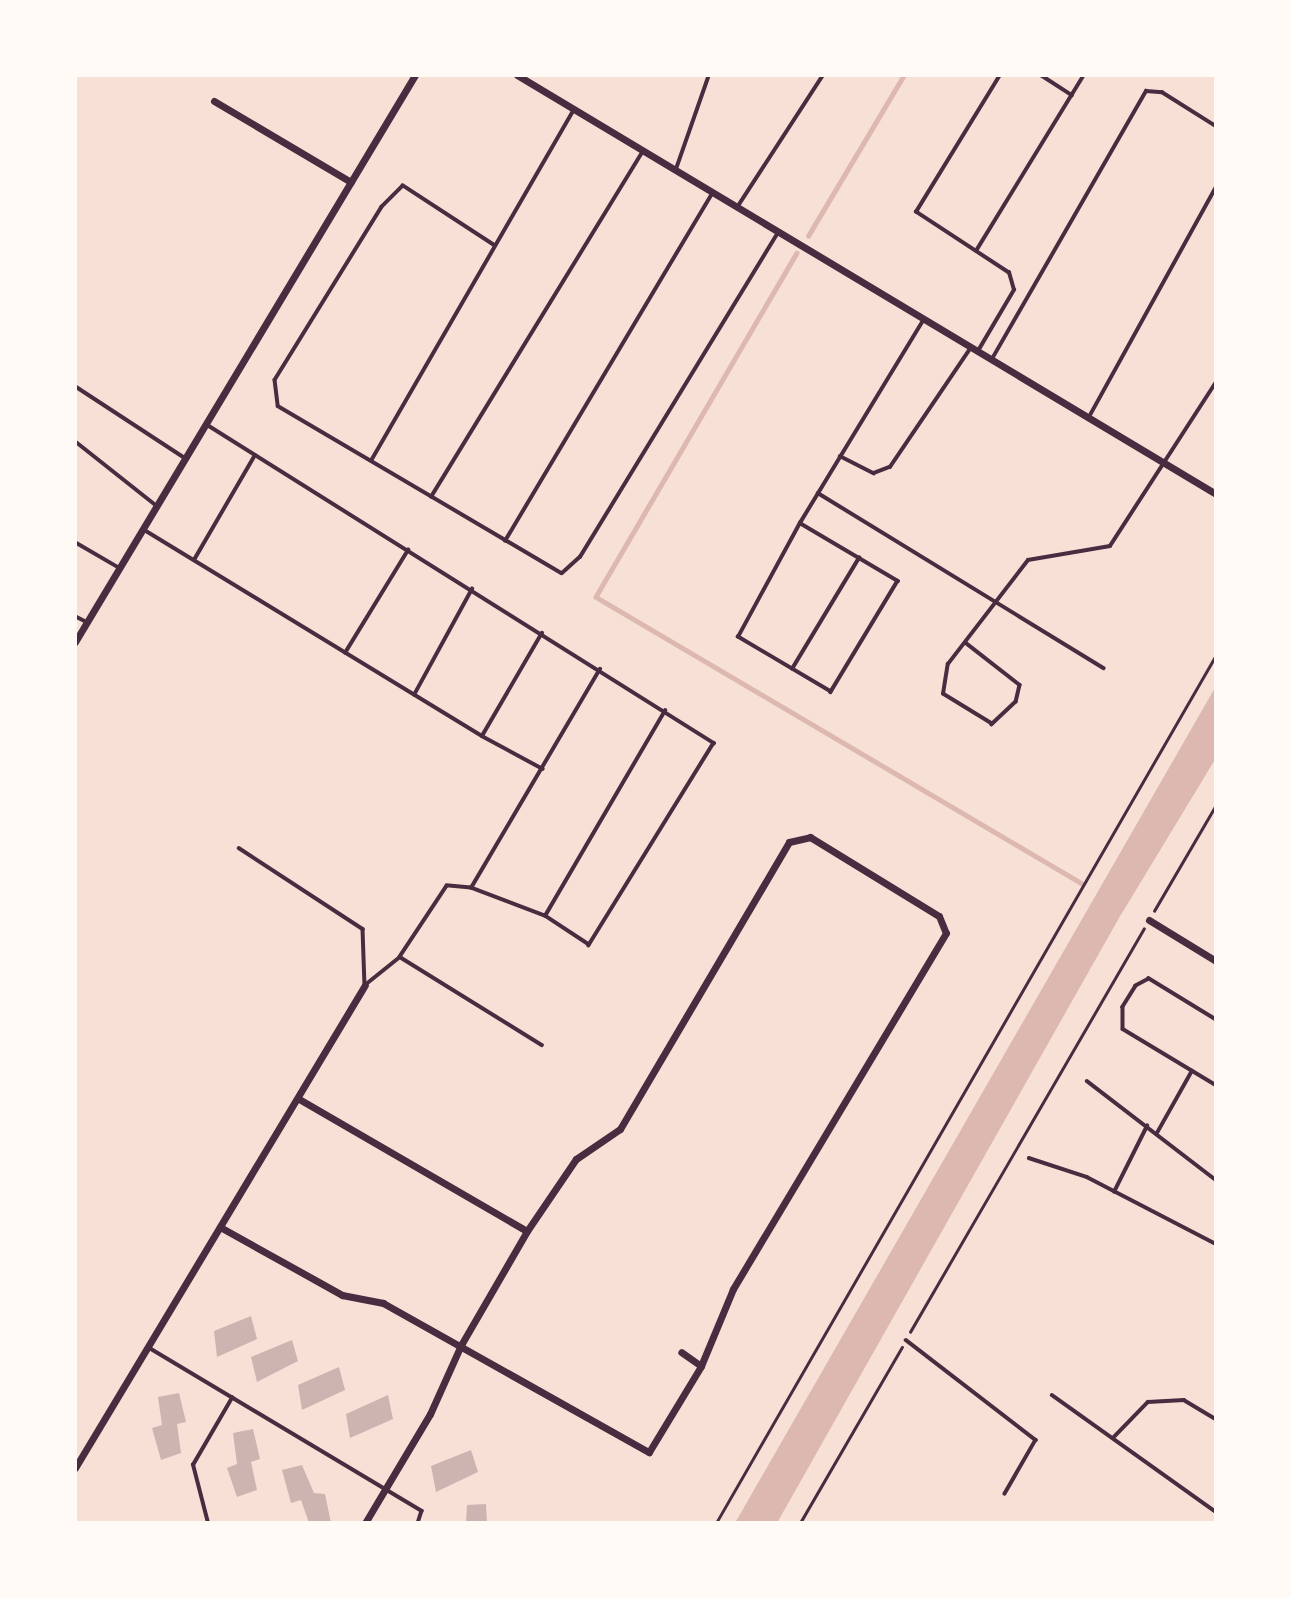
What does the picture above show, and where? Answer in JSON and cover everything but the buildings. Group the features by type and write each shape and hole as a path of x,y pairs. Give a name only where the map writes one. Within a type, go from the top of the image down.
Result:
{"street":[{"path":"75,642 415,75"},
{"path":"517,75 1216,494"},
{"path":"214,101 351,182"},
{"path":"220,1227 342,1295 383,1303 461,1345 649,1452 701,1366 733,1289 946,933 939,916 810,838 789,842 620,1129 576,1159 527,1231 461,1345 430,1414 365,1523"},
{"path":"1149,920 1216,961"},
{"path":"75,1468 365,985"},
{"path":"299,1099 527,1231"},
{"path":"681,1352 701,1366"}],"lane":[{"path":"675,170 709,75"},
{"path":"737,208 823,75"},
{"path":"840,456 874,473 890,467 1014,290 1009,273 916,212 1000,75"},
{"path":"1041,75 1072,95"},
{"path":"976,251 1084,75"},
{"path":"992,359 1146,91 1162,92 1216,126"},
{"path":"371,461 574,110"},
{"path":"432,497 643,151"},
{"path":"495,246 403,186 382,207 275,380 278,406 562,573 580,557 778,232"},
{"path":"1089,417 1216,187"},
{"path":"505,541 713,193"},
{"path":"800,523 898,580 831,692 738,637 800,523 925,319"},
{"path":"966,643 1020,685 1016,702 992,724 943,694 948,664 1028,559 1110,546 1162,461 1216,383"},
{"path":"75,386 186,458"},
{"path":"206,424 714,743 589,945 545,916 471,888 447,886 400,957 365,985"},
{"path":"75,441 156,506"},
{"path":"194,560 255,455"},
{"path":"818,493 1104,668"},
{"path":"143,529 482,736 543,769"},
{"path":"75,542 120,568"},
{"path":"345,653 408,550"},
{"path":"792,669 859,558"},
{"path":"414,695 472,589"},
{"path":"75,615 87,622"},
{"path":"482,736 542,633"},
{"path":"471,888 600,669"},
{"path":"545,916 665,711"},
{"path":"239,848 363,929 365,985"},
{"path":"400,957 542,1045"},
{"path":"1216,1020 1149,979 1136,986 1124,1007 1123,1028 1216,1085"},
{"path":"1157,1133 1192,1071"},
{"path":"1087,1081 1216,1180"},
{"path":"1114,1192 1147,1126"},
{"path":"1029,1158 1087,1177 1216,1244"},
{"path":"906,1340 1037,1440 1005,1494"},
{"path":"148,1347 422,1511 418,1523"},
{"path":"1052,1395 1216,1512"},
{"path":"208,1523 192,1465 233,1397"},
{"path":"1113,1438 1148,1402 1184,1400 1216,1419"}],"path":[{"path":"716,1523 1216,655"},
{"path":"800,1523 1216,805"}],"shaded area":[{"path":"1216,686 1216,758 1119,918 777,1523 735,1523"}],"waterway":[{"path":"808,236 904,75"},
{"path":"797,253 596,597 1083,884"}]}
